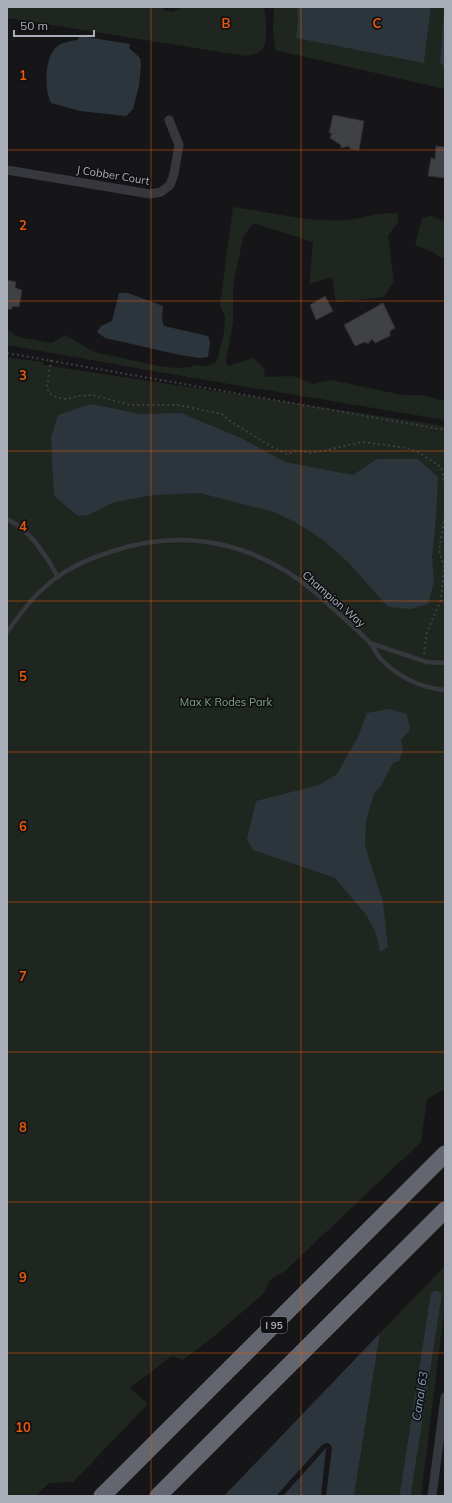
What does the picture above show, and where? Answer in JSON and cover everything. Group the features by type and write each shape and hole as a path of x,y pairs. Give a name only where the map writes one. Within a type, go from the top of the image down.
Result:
{"highway":[{"name":"I 95","path":"102,1496 445,1154"},
{"path":"158,1496 445,1210"}],"street":[{"name":"J Cobber Court","path":"7,170 150,194 161,192 170,185 174,174 179,144 169,120"},
{"path":"432,1496 445,1397"}],"lane":[{"path":"7,518 21,528 40,548 58,576"},
{"name":"Champion Way","path":"7,632 35,597 58,576 94,558 130,545 162,540 196,540 230,547 259,557 294,576 370,643 380,659 396,672 426,687 445,690"},
{"name":"Champion Way","path":"370,643 423,661 445,663"}],"path":[{"path":"7,353 220,392 445,430"},
{"path":"51,360 48,372 47,387 49,393 58,398 67,399 78,396 92,395 131,405 178,405 222,414 230,421 251,434 287,454 298,451 310,453 318,452 362,442 407,448 418,452 441,467 445,484"},
{"path":"423,661 427,632 441,600 444,567 439,550 445,516"}],"green space":[{"path":"7,7 163,7 163,10 172,12 182,7 264,7 266,38 265,44 259,52 246,56 7,18"},
{"path":"274,7 297,7 298,19 296,38 424,62 431,7 444,7 440,63 445,67 445,89 275,50 273,30"},
{"path":"233,207 304,219 332,221 391,213 398,214 398,222 388,236 394,282 384,297 336,302 332,277 309,284 313,242 253,223 243,238 234,281 233,323 226,361 228,366 253,358 264,368 265,377 293,376 313,384 331,380 402,395 421,395 445,401 445,420 7,345 7,329 18,337 52,343 65,335 94,352 159,366 176,368 191,367 194,365 207,366 217,361 224,332 225,317 220,305"},
{"path":"432,216 445,222 445,257 442,258 415,245 422,218"},
{"name":"Max K Rodes Park","path":"7,357 41,362 44,365 445,426 445,1089 427,1099 421,1142 285,1271 271,1279 263,1294 218,1333 183,1360 172,1356 130,1388 148,1404 73,1482 49,1483 36,1496 7,1496"},
{"path":"445,1266 445,1304 421,1496 354,1496 380,1333"}],"shaded area":[{"path":"297,7 431,7 424,63 296,38 298,19"},
{"path":"445,7 445,67 440,63"},
{"path":"80,36 130,44 129,48 140,58 141,65 139,86 133,109 126,116 80,111 51,103 46,81 50,56 59,45 65,42 77,40"},
{"path":"119,293 128,293 163,306 162,320 164,326 208,336 210,342 208,357 199,358 180,355 105,338 97,332 101,326 112,321"},
{"path":"91,404 140,414 181,413 241,438 285,462 353,475 377,459 418,459 438,477 432,557 434,581 428,604 411,609 388,607 349,563 323,540 295,522 274,512 200,493 154,495 115,502 88,515 78,516 54,496 51,438 58,415"},
{"path":"389,709 407,714 410,730 401,740 403,750 399,761 393,763 381,786 374,794 366,821 365,846 383,902 388,947 380,952 376,933 367,916 335,878 253,850 247,839 256,801 319,785 337,774 358,737 367,713"},
{"path":"380,1333 354,1496 326,1496 332,1448 330,1444 326,1443 322,1445 276,1496 224,1496"},
{"path":"326,1448 321,1496 283,1496"}],"building":[{"path":"333,115 364,121 359,150 350,149 349,146 341,148 341,145 330,138 332,133 329,133"},
{"path":"436,146 445,147 445,178 428,176 431,158 435,159"},
{"path":"7,280 16,282 15,288 22,290 19,307 12,306 12,309 7,309"},
{"path":"325,296 333,311 316,320 310,305"},
{"path":"383,303 395,328 390,331 390,336 375,343 372,339 368,344 365,342 355,346 344,325"}],"waterway":[{"name":"Canal 63","path":"405,1496 436,1296"}]}
